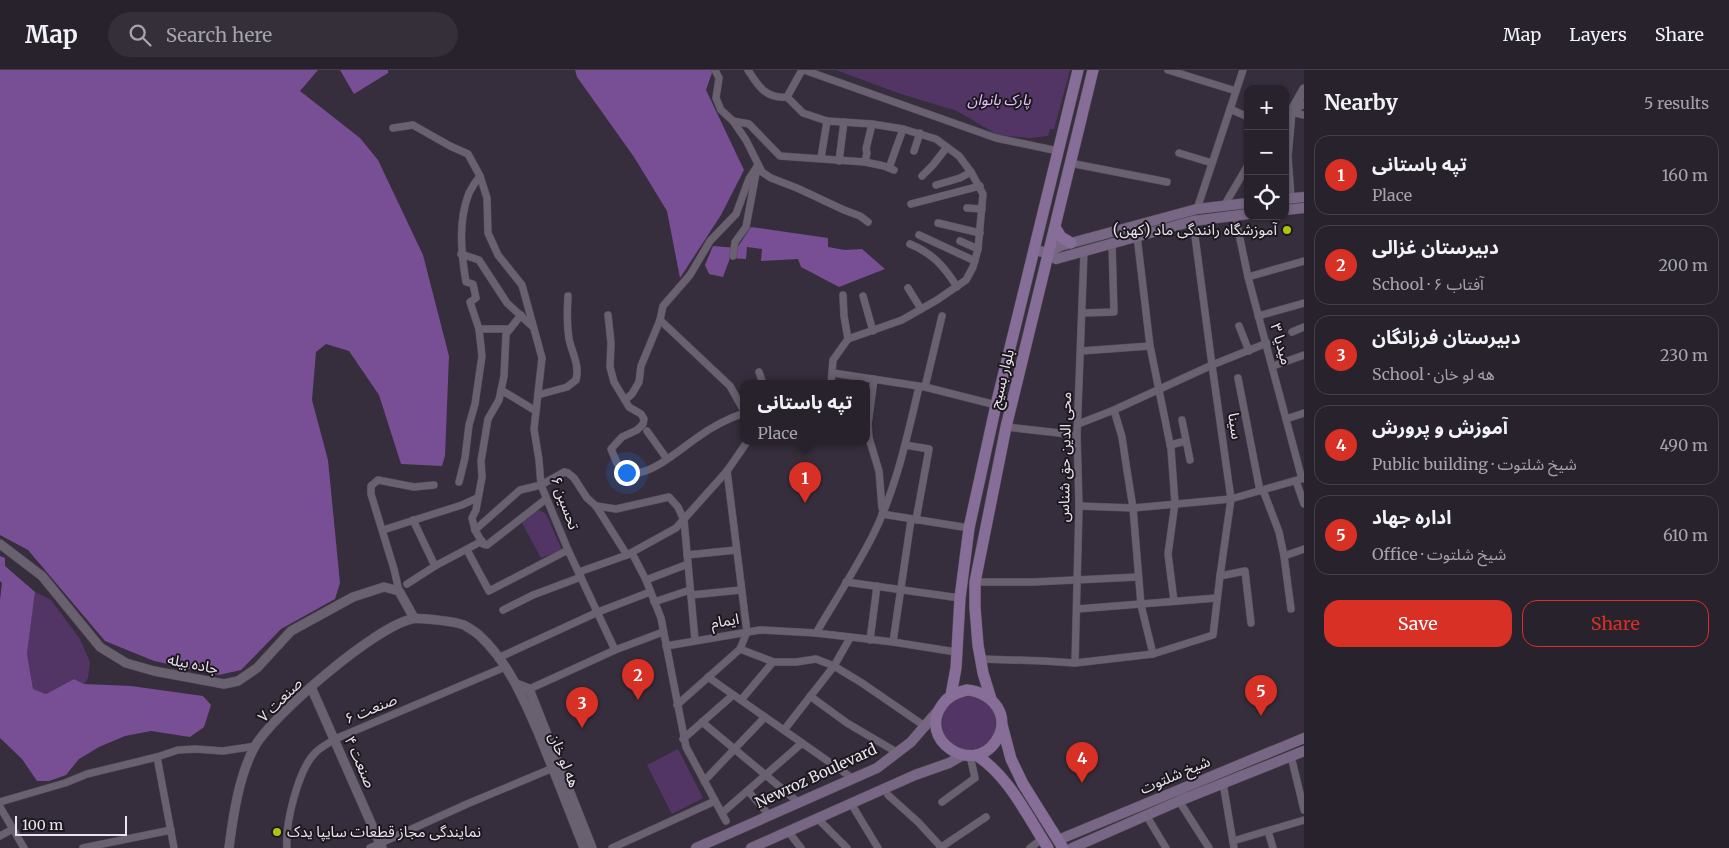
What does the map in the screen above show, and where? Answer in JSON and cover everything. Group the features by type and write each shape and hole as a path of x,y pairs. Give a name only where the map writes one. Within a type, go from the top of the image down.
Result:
{"main road":[{"name":"بلوار بسیج","path":"951,695 954,683 959,603 969,528 996,405 1078,70"},
{"name":"بلوار بسیج","path":"991,699 983,673 974,608 975,582 1006,427 1093,70"},
{"path":"1289,198 1304,197"},
{"path":"1048,254 1060,246 1197,209 1244,204"},
{"path":"1289,210 1304,208"},
{"path":"1034,250 1048,254 1056,259 1194,221 1244,214"},
{"path":"1055,227 1061,237 1071,243"},
{"path":"959,603 974,608"},
{"path":"1045,843 1010,789 985,761 970,755 953,752 944,745 936,726 936,713 951,695 959,692 976,691 991,699 997,706 1012,763 1060,844"},
{"name":"Newroz Boulevard","path":"696,848 877,768 898,753 926,727 936,713"},
{"path":"751,848 915,775 991,747 996,741 1002,725"},
{"name":"شیخ شلتوت","path":"1060,844 1304,738"},
{"name":"شیخ شلتوت","path":"1072,848 1179,801 1304,750"},
{"path":"997,773 1000,764 1008,761 1012,763"}],"street":[{"path":"714,70 719,78 716,98 721,110 734,121 762,172 771,178 860,216 868,222"},
{"path":"748,70 758,85 773,97 787,96"},
{"path":"787,96 803,70 996,138 1058,151"},
{"path":"1168,70 1236,91"},
{"path":"1197,209 1243,70"},
{"path":"1289,112 1304,89"},
{"path":"787,96 803,113 827,121 872,124 903,129 936,139 959,156 972,172 983,194 978,249 975,261 966,280 902,320 848,339 833,360 832,380"},
{"path":"1289,113 1304,104"},
{"path":"1230,109 1244,115"},
{"path":"1289,114 1304,115"},
{"path":"734,121 749,124 780,156 865,162 892,169 903,129"},
{"path":"821,158 827,121"},
{"path":"839,161 844,122"},
{"path":"865,162 872,124"},
{"name":"تحسین ۶","path":"393,128 413,125 468,154 480,176 487,198 488,233 498,254 522,285 542,358 534,429 541,485 568,550 615,650"},
{"path":"1287,175 1288,130"},
{"path":"914,151 920,133"},
{"path":"922,176 934,165 947,147"},
{"path":"1179,153 1212,164"},
{"path":"1070,163 1167,182"},
{"path":"733,256 736,242 746,227 758,165"},
{"path":"625,400 632,394 639,382 641,366 660,320 663,306 690,275 710,241 736,214 749,179 758,165"},
{"path":"936,185 960,178 972,172"},
{"path":"1224,206 1244,172"},
{"path":"459,482 465,458 469,425 475,404 482,356 479,329 470,302 476,298 473,284 466,282 460,246 469,192 480,176"},
{"path":"911,204 980,186"},
{"path":"966,208 982,210"},
{"name":"میدیا ۳","path":"1235,215 1248,277 1267,343 1301,479 1304,504"},
{"name":"سینا","path":"1152,654 1213,635 1231,499 1194,221"},
{"path":"938,223 980,233"},
{"path":"919,235 975,261"},
{"path":"1138,236 1150,346 1170,445 1175,503 1168,554 1174,601"},
{"path":"960,241 978,249"},
{"path":"910,244 922,249 942,265 957,287"},
{"path":"1083,312 1114,312 1112,244"},
{"name":"محی الدین حق شناس","path":"1076,664 1078,608 1076,580 1079,506 1077,435 1084,252"},
{"path":"461,254 479,260 507,303 533,327"},
{"path":"1248,277 1304,261"},
{"path":"908,288 921,309"},
{"path":"538,395 568,387 576,380 578,366 569,336 568,296"},
{"path":"842,296 848,339"},
{"path":"863,296 873,330"},
{"path":"1258,316 1304,303"},
{"path":"521,315 506,334 504,376 499,400 488,419 481,461 482,477 476,510 472,518 475,530 485,545 489,544 546,499"},
{"path":"608,315 611,343 610,367 614,382 629,407 641,414 644,419 643,424 638,430 622,437 611,449 622,471 635,473 645,471 678,453 724,420 740,414"},
{"path":"816,633 872,537 882,514 905,445 942,316"},
{"path":"660,320 730,386 740,405"},
{"path":"1239,326 1249,350"},
{"path":"1292,332 1304,327"},
{"path":"479,329 510,329"},
{"path":"1078,424 1267,343"},
{"path":"1081,352 1150,346"},
{"path":"1273,366 1304,355"},
{"path":"759,372 762,380"},
{"path":"833,373 922,387 996,405"},
{"path":"1238,378 1261,491 1278,532 1284,556 1291,608"},
{"path":"870,409 874,379"},
{"path":"501,390 536,411"},
{"path":"981,659 1076,664 1152,654 1141,605 1133,508 1122,437 1114,410"},
{"path":"1286,419 1304,413"},
{"path":"1182,420 1190,460"},
{"path":"1006,427 1077,435"},
{"path":"647,431 667,459"},
{"path":"1170,445 1186,441"},
{"path":"503,610 580,574 629,554 676,528 727,471 745,445"},
{"path":"870,445 879,471 882,514"},
{"path":"893,642 899,589 929,449 905,445"},
{"path":"677,705 740,649 747,632 727,471"},
{"path":"475,530 520,490 541,485 564,472 574,478 587,498 596,506 646,580 661,618 683,738 726,821"},
{"path":"1079,506 1133,508 1231,499 1301,479"},
{"path":"434,485 414,487 378,480 371,486 371,494 383,530 399,591 414,618 463,624 480,635 522,689 592,848"},
{"path":"596,506 616,509 669,497 678,507 684,520 695,640"},
{"path":"383,530 462,505 477,498"},
{"path":"882,514 969,528"},
{"path":"413,520 435,566"},
{"path":"407,584 435,566 482,541"},
{"name":"جاده بیله","path":"0,544 42,576 100,648 106,652 126,664 224,684 238,681 257,668 291,631 353,597 384,587 399,591"},
{"path":"1284,556 1304,549"},
{"path":"468,550 488,591 568,550"},
{"path":"687,555 736,550"},
{"path":"646,580 688,564"},
{"path":"1220,576 1245,571 1251,623"},
{"path":"975,582 1076,580 1138,576"},
{"path":"846,582 899,589 959,603"},
{"path":"870,640 876,586"},
{"path":"654,602 691,593 741,590"},
{"path":"498,658 598,612 650,592"},
{"path":"1078,608 1141,605 1217,598"},
{"name":"صنعت ۷","path":"229,848 233,815 245,772 256,746 278,718 311,687 356,651 394,625 414,618"},
{"name":"ایمام","path":"666,646 760,630 816,633 956,652"},
{"path":"522,689 663,632"},
{"path":"784,730 834,666 850,638"},
{"path":"740,649 773,662 796,662 816,659 834,666 870,688 926,727"},
{"path":"741,700 773,662"},
{"name":"صنعت ۶","path":"287,848 294,796 303,773 315,753 335,739 505,667"},
{"path":"708,677 852,778"},
{"name":"صنعت ۴","path":"311,687 381,846"},
{"name":"هه لو خان","path":"522,689 584,848"},
{"path":"683,738 733,695"},
{"path":"810,696 847,723 898,753"},
{"path":"704,780 765,717"},
{"path":"702,722 798,802"},
{"path":"722,813 802,743"},
{"path":"0,802 65,783 87,774 178,750 223,751 256,746"},
{"path":"942,802 975,778 970,755"},
{"path":"1290,756 1301,788 1304,810"},
{"path":"157,757 174,848"},
{"path":"370,848 381,846 467,804 553,768"},
{"path":"1223,783 1234,845 1304,820"},
{"path":"748,791 770,815"},
{"path":"888,795 918,822 941,848 986,817"},
{"path":"612,848 715,801"},
{"path":"1179,801 1209,848"},
{"path":"852,805 878,848"},
{"path":"0,807 24,848"},
{"path":"1146,815 1166,848"},
{"path":"819,820 848,848"},
{"path":"0,836 13,829"},
{"path":"83,848 170,830"},
{"path":"1268,832 1273,848"},
{"path":"791,835 801,848"},
{"path":"1030,848 1045,843"}],"green space":[{"name":"پارک بانوان","path":"836,70 1070,70 1054,129 1050,129 1048,136 1030,138 998,135 957,111 898,93"},
{"path":"539,510 546,514 562,550 541,558 521,521"},
{"path":"35,592 51,600 80,639 90,662 88,678 84,684 74,679 46,694 33,689 27,654"},
{"path":"964,696 974,696 984,700 992,708 996,723 992,738 984,746 974,750 964,750 954,746 946,738 942,728 942,718 946,708 954,700"},
{"path":"678,749 703,798 672,814 647,765"}],"shaded area":[{"path":"0,70 318,70 300,91 360,138 378,160 423,255 449,356 445,456 442,466 401,464 379,395 349,351 326,344 316,352 312,400 328,460 340,583 335,599 281,629 241,670 219,675 154,661 105,641 28,550 0,535"},
{"path":"340,70 388,70 388,73 354,94"},
{"path":"575,70 713,70 706,90 744,170 721,215 680,278 667,211 634,157 577,77"},
{"path":"751,227 828,238 828,247 845,250 862,249 885,269 839,287 801,267 798,259 761,261 762,249 747,247 746,259 730,258 723,277 709,274 705,265 713,246 737,248"},
{"path":"0,556 5,558 5,566 35,592 27,654 33,689 46,694 74,679 84,684 131,686 203,696 211,705 204,727 190,737 151,731 125,736 99,747 79,759 66,775 49,781 37,781 22,759 0,738 0,600 2,583 0,581"}],"place":[{"name":"آموزشگاه رانندگی ماد (کهن)","path":"1287,230"},
{"name":"تپه باستانی","path":"805,503"},
{"name":"دبیرستان غزالی","path":"638,700"},
{"name":"اداره جهاد","path":"1261,716"},
{"name":"دبیرستان فرزانگان","path":"582,728"},
{"name":"آموزش و پرورش","path":"1082,783"},
{"name":"نمایندگی مجاز قطعات سایپا یدک","path":"277,832"}]}
